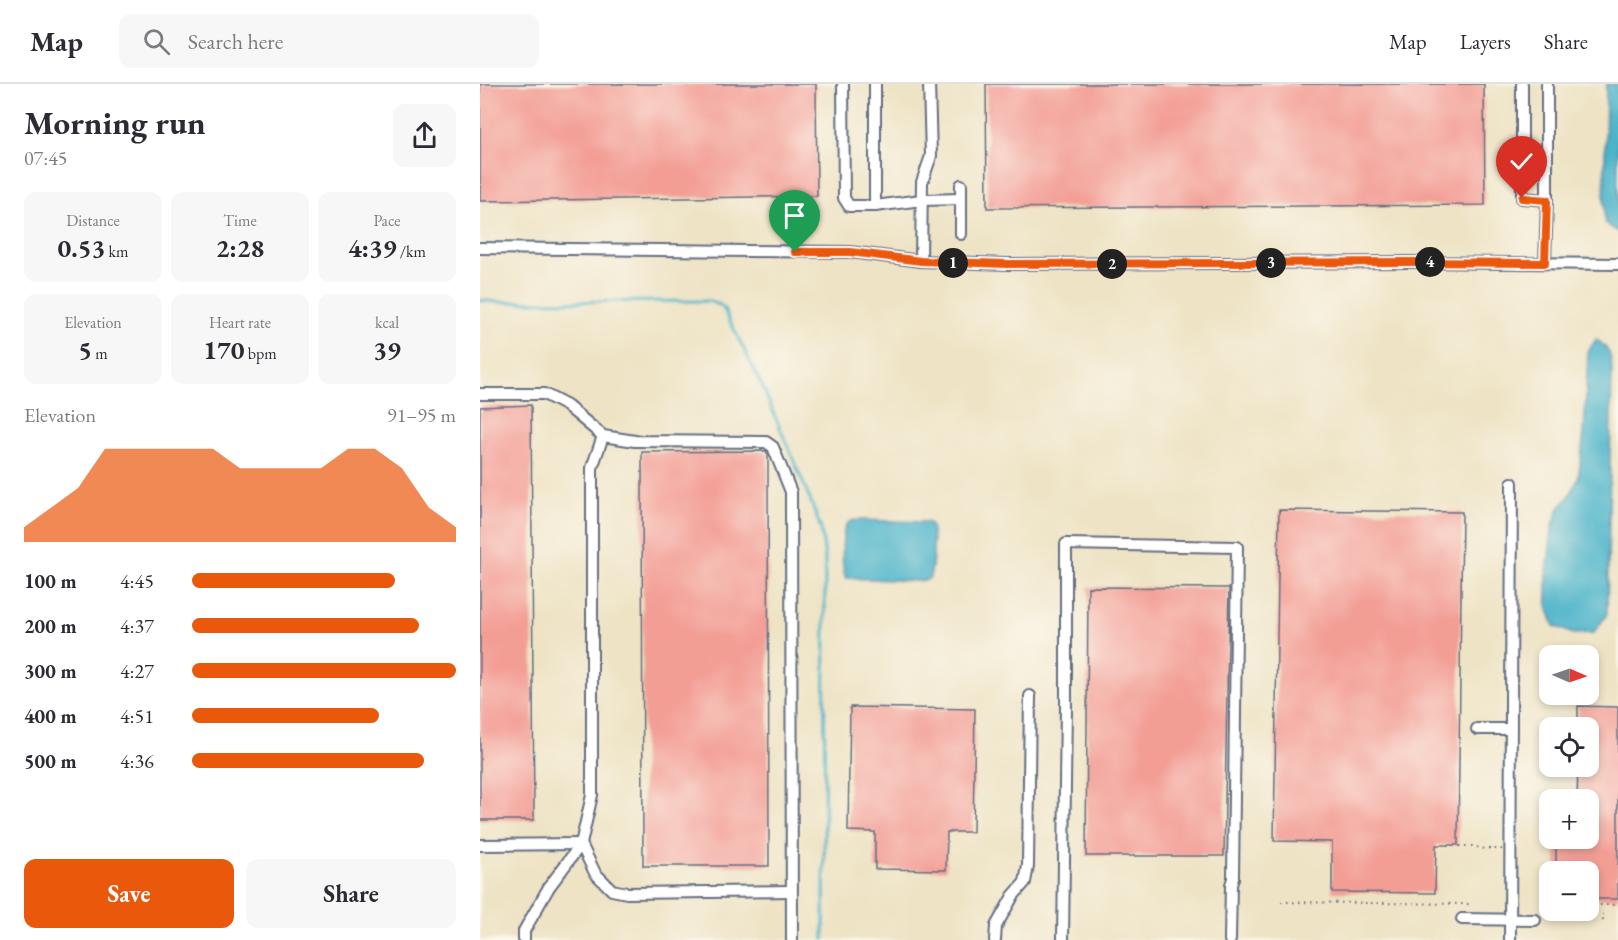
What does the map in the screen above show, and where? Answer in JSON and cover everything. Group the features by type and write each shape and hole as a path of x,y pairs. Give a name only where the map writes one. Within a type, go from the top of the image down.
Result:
{"lane":[{"path":"843,84 844,198 849,206 961,199"},
{"path":"875,84 876,206"},
{"path":"921,261 922,182 931,156 929,84"},
{"path":"1522,84 1522,198 1547,200"},
{"path":"1545,263 1547,84"},
{"path":"961,185 961,234"},
{"path":"480,248 850,252 921,261 1006,264 1411,262 1618,264"},
{"path":"480,394 544,394 567,406 603,436 635,441 766,442 773,447 791,492 789,502 792,940"},
{"path":"524,940 524,931 549,886 581,844 592,795 592,468 603,436"},
{"path":"1510,940 1512,483"},
{"path":"1063,940 1066,544 1237,547 1234,855 1230,940"},
{"path":"995,940 996,926 1013,896 1025,882 1028,866 1030,696"},
{"path":"1477,729 1511,729"},
{"path":"480,845 581,844"},
{"path":"581,844 595,873 612,890 627,893 792,891"},
{"path":"1462,919 1535,920"}],"path":[{"path":"1447,846 1502,849"},
{"path":"1281,902 1472,904"},
{"path":"1599,905 1618,904"},
{"path":"1603,914 1603,921"}],"water":[{"path":"1606,84 1618,84 1618,232 1605,223 1604,212"},
{"path":"1596,339 1608,352 1612,369 1607,614 1594,633 1573,634 1554,626 1547,607 1547,573 1552,528 1559,508 1568,498 1578,479 1584,433 1588,352"},
{"path":"856,520 931,524 933,551 930,577 927,580 916,581 846,578 843,560 845,528 848,523"}],"building":[{"path":"480,84 816,84 817,196 480,201"},
{"path":"986,84 1484,84 1485,205 987,208"},
{"path":"531,405 534,820 480,820 480,407"},
{"path":"766,451 768,455 769,866 643,866 642,452"},
{"path":"1279,510 1462,512 1458,845 1436,845 1435,893 1332,892 1332,842 1274,841"},
{"path":"1088,587 1229,588 1224,856 1086,856"},
{"path":"1578,706 1618,707 1618,899 1599,899 1599,861 1556,861 1556,849 1599,849 1599,789 1577,789 1578,777 1599,777 1599,717 1578,717"},
{"path":"850,707 975,709 973,832 947,832 946,870 875,869 875,832 848,831"}],"waterway":[{"path":"480,300 497,302 709,301 724,309 763,388 821,529 825,557 824,940"}],"route":[{"path":"795,252 850,252 921,261 1006,264 1545,263 1547,200 1522,198"}]}
